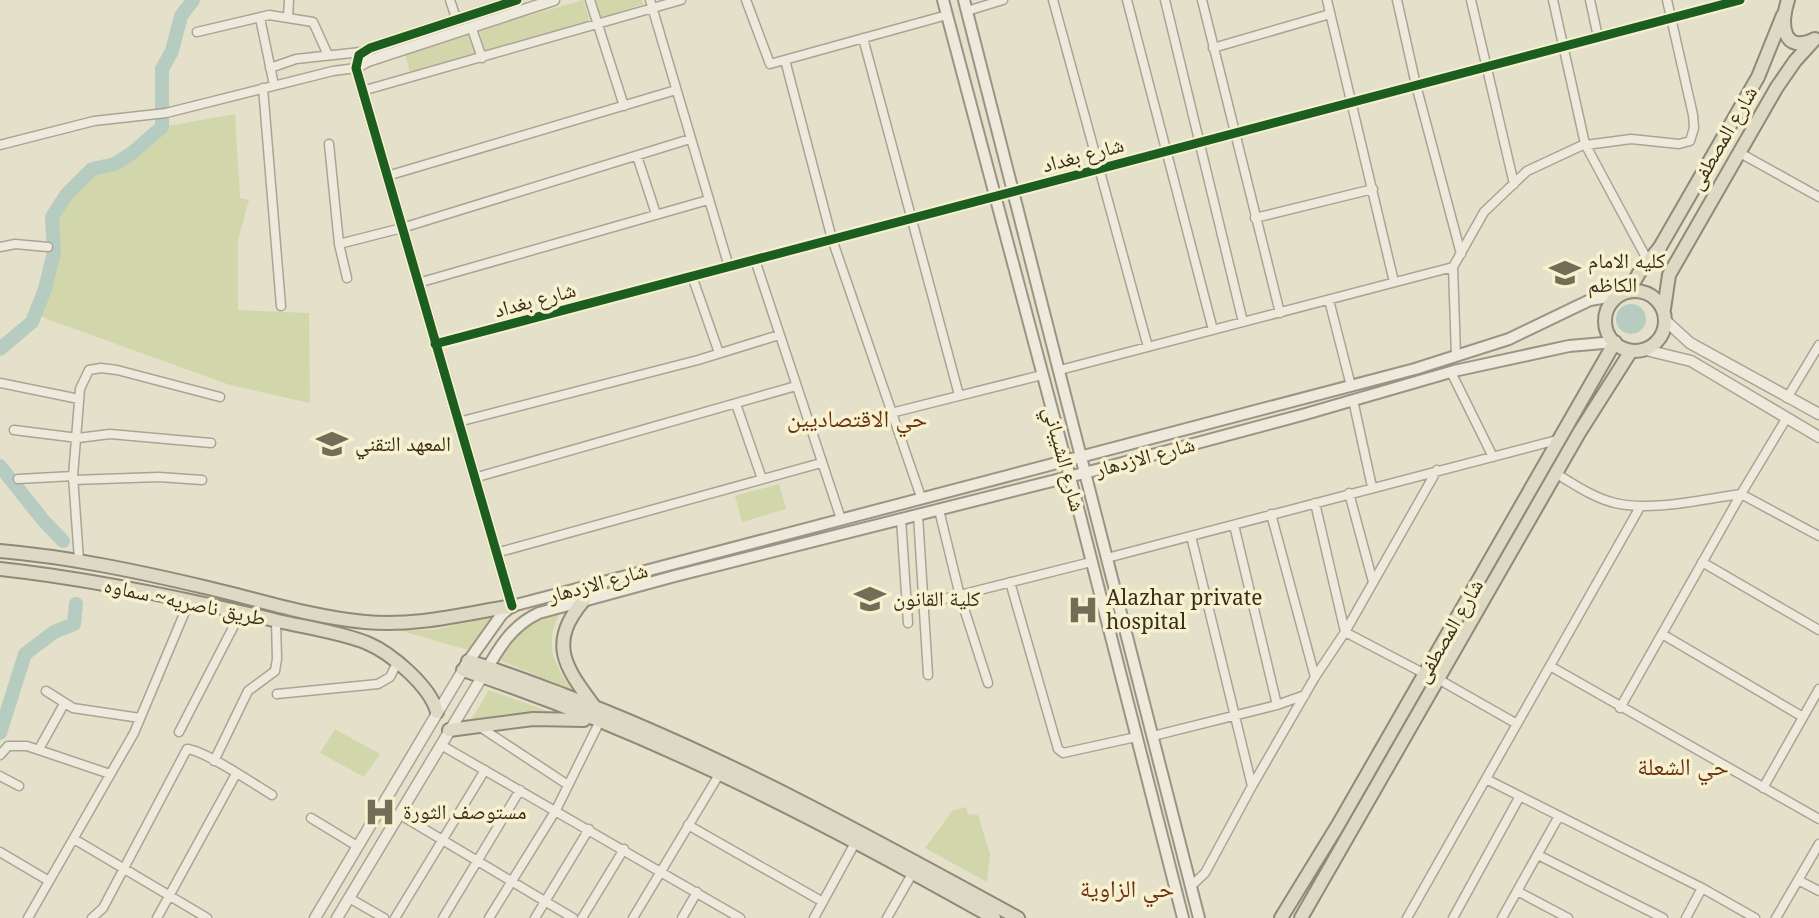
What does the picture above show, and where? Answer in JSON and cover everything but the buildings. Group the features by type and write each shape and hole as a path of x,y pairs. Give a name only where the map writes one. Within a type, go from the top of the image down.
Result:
{"highway":[{"path":"1785,5 1784,32 1788,38 1806,43 1817,37"},
{"name":"شارع المصطفى","path":"1624,293 1660,247 1758,76 1785,5"},
{"name":"شارع المصطفى","path":"1665,315 1669,275 1777,87 1795,61 1817,37"},
{"path":"1624,293 1650,294 1658,300 1665,315 1662,335 1658,342 1646,350 1631,351 1609,336 1605,318 1607,309 1624,293"},
{"name":"شارع المصطفى","path":"1280,918 1615,342"},
{"name":"شارع المصطفى","path":"1301,918 1579,433 1631,351"},
{"name":"طريق ناصريه~ سماوه","path":"0,551 79,560 326,616 365,622 414,622 512,606"},
{"name":"طريق ناصريه~ سماوه","path":"0,569 43,574 241,612 368,643 397,663"},
{"path":"195,603 205,587"},
{"path":"584,600 572,614 562,640 564,658 570,674 594,707"},
{"path":"397,663 426,687 434,699 437,712"},
{"path":"466,666 594,707 720,760 990,917"},
{"path":"485,672 720,773 1018,918"},
{"path":"449,730 550,718 600,721"}],"main road":[{"name":"شارع الشيباني","path":"943,0 1183,918"},
{"name":"شارع الشيباني","path":"965,6 1199,918"},
{"name":"شارع الازدهار","path":"512,606 1415,369 1508,339 1590,300 1624,293"},
{"name":"شارع الازدهار","path":"485,672 508,635 528,618 584,600 1085,473 1451,372 1569,346 1615,342"},
{"path":"1298,400 1302,415"},
{"path":"758,540 761,554"},
{"path":"466,666 502,614 512,606"},
{"path":"1154,806 1170,802"}],"street":[{"path":"288,16 289,0"},
{"path":"450,0 457,21"},
{"path":"270,68 296,59 361,52 515,0 518,12"},
{"path":"0,145 94,121 166,113 333,71 356,68 368,61 472,29 532,4 554,0"},
{"path":"590,0 624,106"},
{"path":"362,91 482,58 651,4 681,0"},
{"path":"746,0 770,64 947,15"},
{"path":"965,6 1003,0"},
{"path":"1053,0 1148,347"},
{"path":"1127,0 1213,330"},
{"path":"1165,0 1243,322"},
{"path":"1202,0 1280,313"},
{"path":"1327,0 1394,282"},
{"path":"1397,0 1416,85 1461,254"},
{"path":"1471,0 1514,184"},
{"path":"1553,0 1585,145 1648,261"},
{"path":"1590,0 1598,37"},
{"path":"1456,356 1453,267 1485,212 1527,171 1585,145 1631,139 1679,144 1690,141 1694,128 1692,115 1667,0"},
{"name":"شارع بغداد","path":"435,344 1740,0"},
{"path":"651,4 729,267"},
{"path":"1213,48 1330,14"},
{"path":"197,32 269,15 288,16 313,22 328,55"},
{"path":"260,18 274,85"},
{"path":"472,29 482,58"},
{"path":"863,38 959,395"},
{"path":"361,52 356,68 362,91 512,606"},
{"path":"785,60 832,239 921,497"},
{"path":"263,88 281,306"},
{"path":"387,176 676,90"},
{"path":"339,244 402,228 690,139"},
{"path":"328,144 339,244 347,278"},
{"path":"1740,153 1819,197"},
{"path":"636,156 656,215"},
{"path":"1255,218 1373,189"},
{"path":"418,283 708,200"},
{"path":"0,247 15,244 48,247"},
{"path":"755,260 841,519"},
{"path":"1059,370 1453,267"},
{"path":"692,276 719,353"},
{"path":"1329,300 1351,386"},
{"path":"1665,315 1690,343 1819,414"},
{"path":"458,422 779,335"},
{"path":"1787,398 1819,345"},
{"path":"1646,350 1691,361 1819,437"},
{"path":"79,560 74,478 79,399 84,376 89,370 117,370 220,397"},
{"path":"1451,372 1493,457"},
{"path":"891,413 1042,375"},
{"path":"0,383 79,399"},
{"path":"474,478 796,386"},
{"path":"1353,400 1372,487"},
{"path":"736,404 762,479"},
{"path":"1620,708 1786,419"},
{"path":"14,430 78,438 110,435 211,443"},
{"path":"1107,558 1557,440"},
{"path":"496,553 821,463"},
{"path":"1191,886 1205,873 1252,786 1315,677 1345,632 1437,470"},
{"path":"1557,474 1590,494 1614,503 1640,507 1741,494 1819,536"},
{"path":"18,479 159,477 202,480"},
{"path":"1349,494 1373,582"},
{"path":"1315,503 1345,632 1424,674"},
{"path":"1407,918 1640,507"},
{"path":"939,510 960,596 988,683"},
{"path":"1271,514 1315,677"},
{"path":"918,515 928,675"},
{"path":"901,519 908,623"},
{"path":"1234,525 1277,705"},
{"path":"1191,536 1252,786"},
{"path":"924,604 1091,562"},
{"path":"1702,562 1819,630"},
{"path":"1010,582 1058,749 1063,753 1136,737"},
{"path":"27,918 140,718 195,603"},
{"path":"179,732 241,612"},
{"path":"214,761 248,691 275,671 276,621"},
{"path":"1662,634 1803,717"},
{"path":"277,694 378,684 390,677 397,663"},
{"path":"315,918 466,666"},
{"path":"1550,666 1819,819"},
{"path":"337,918 485,672"},
{"path":"1438,679 1517,724"},
{"path":"1763,788 1819,688"},
{"path":"46,691 73,708 140,718"},
{"path":"1153,736 1277,705 1305,695"},
{"path":"39,749 64,704"},
{"path":"489,918 556,810 600,721"},
{"path":"476,725 568,785"},
{"path":"0,755 4,748 17,745 39,749 110,774"},
{"path":"441,745 698,892 734,917"},
{"path":"92,918 103,908 185,751 192,749 272,795"},
{"path":"400,917 485,770"},
{"path":"633,918 720,773"},
{"path":"157,918 236,774"},
{"path":"0,776 19,786"},
{"path":"1486,779 1702,888 1755,918"},
{"path":"443,918 520,790"},
{"path":"1453,918 1520,796"},
{"path":"399,814 573,918"},
{"path":"1503,918 1559,816"},
{"path":"311,818 357,846"},
{"path":"688,825 823,902"},
{"path":"535,918 589,829"},
{"path":"814,918 855,837"},
{"path":"74,839 206,918"},
{"path":"1776,918 1819,844"},
{"path":"582,918 624,849"},
{"path":"0,852 49,881"},
{"path":"1538,855 1663,918"},
{"path":"887,918 912,874"},
{"path":"1798,880 1819,891"},
{"path":"336,882 384,918"},
{"path":"1686,918 1702,888"},
{"path":"1517,891 1568,918"},
{"path":"682,918 698,892"},
{"path":"1732,918 1738,908"}],"green space":[{"path":"583,0 590,21 486,53 479,30"},
{"path":"595,0 642,0 643,4 601,18"},
{"path":"470,34 476,54 410,73 405,53"},
{"path":"235,114 240,198 249,200 238,240 238,310 309,313 310,403 230,385 36,313 54,252 52,217 66,195 92,169 115,164 162,127"},
{"path":"779,484 786,509 742,522 735,496"},
{"path":"496,615 468,650 398,630 434,630"},
{"path":"559,615 552,636 553,654 560,672 572,690 497,659 531,625"},
{"path":"489,690 556,714 471,720"},
{"path":"335,729 380,754 364,777 320,753"},
{"path":"966,807 968,814 978,815 990,854 987,882 925,848 953,810"}],"shaded area":[{"path":"1631,304 1642,308 1646,319 1642,330 1631,334 1620,330 1616,319 1620,308"}],"waterway":[{"path":"162,110 162,69 172,51 181,16 193,0"},
{"path":"0,349 32,322 45,289 54,252 52,217 66,195 92,169 115,164 132,153 162,127 162,116"},
{"path":"0,466 63,541"},
{"path":"0,733 25,654 54,632 74,624 76,604"}],"cycle path":[{"path":"512,606 356,68 359,55 370,48 517,0"},
{"path":"435,344 1740,0"}],"place":[{"name":"كليه الامام الكاظم","path":"1565,273"},
{"name":"المعهد التقني","path":"332,444"},
{"name":"كلية القانون","path":"870,599"},
{"name":"Alazhar private hospital","path":"1083,610"},
{"name":"مستوصف الثورة","path":"380,812"}],"district":[{"name":"حي الاقتصاديين","path":"857,419"},
{"name":"حي الشعلة","path":"1683,767"},
{"name":"حي الزاوية","path":"1127,889"}]}
